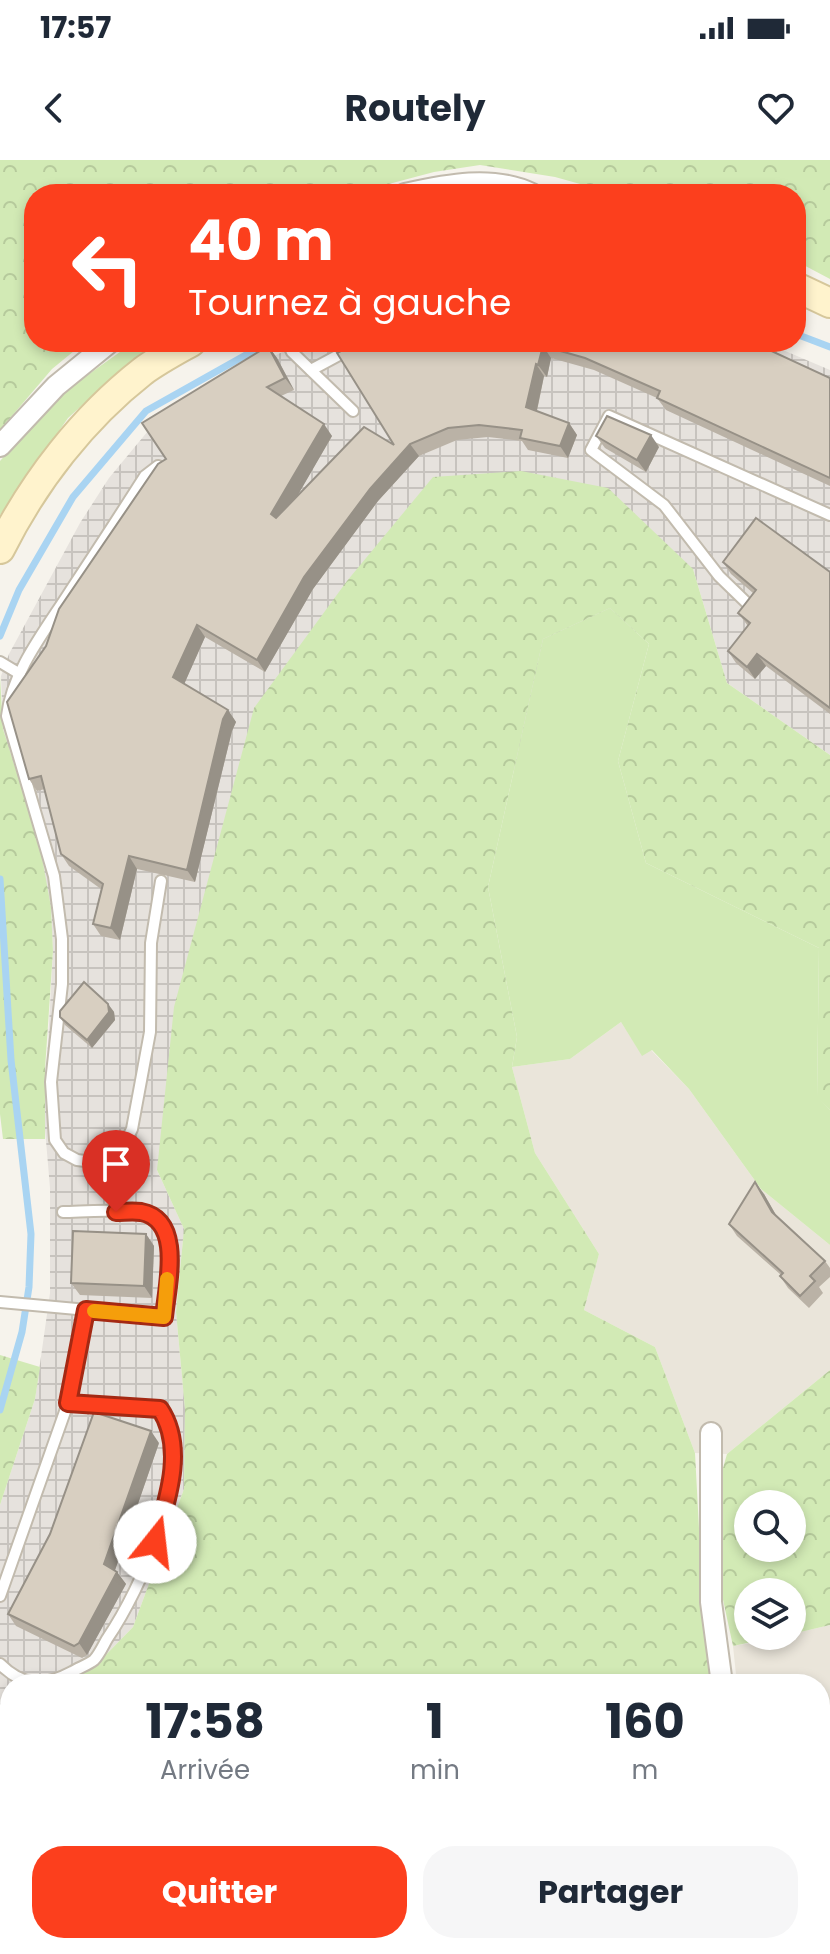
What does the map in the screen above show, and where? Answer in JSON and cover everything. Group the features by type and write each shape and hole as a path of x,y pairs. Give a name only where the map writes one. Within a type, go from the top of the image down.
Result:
{"street":[{"path":"446,184 490,184"},
{"path":"806,292 830,303"},
{"path":"0,446 56,386 98,352"},
{"path":"0,549 29,498 86,423 145,369 174,352"},
{"path":"711,1433 711,1602 721,1674"}],"lane":[{"path":"295,352 353,411"},
{"path":"311,370 344,352"},
{"path":"752,608 719,576 664,505 591,450 609,416 830,515"},
{"path":"158,466 145,476 46,630 14,686 7,716 54,876 62,939 62,984 51,1082 55,1140 64,1153 77,1160 93,1162 107,1158 124,1145 132,1129 150,1032 151,943 161,881"},
{"path":"1,663 20,674"},
{"path":"0,1302 164,1317 169,1257 168,1235 161,1221 143,1212 63,1212"},
{"path":"0,1596 68,1403 86,1310"},
{"path":"67,1674 93,1660 124,1615 155,1542 169,1493 173,1449 160,1409 68,1403"}],"shaded area":[{"path":"282,352 788,352 830,370 830,755 727,683 693,569 157,1170 184,1229 176,1312 185,1409 184,1489 133,1627 95,1666 82,1674 0,1674 0,1505 35,1399 50,1293 50,1188 44,1117 53,951 51,907 3,729 1,676 9,654 80,523 109,478 148,431 248,368"},
{"path":"621,1022 642,1055 651,1050 689,1089 761,1189 830,1245 830,1370 727,1454 695,1453 655,1347 584,1310 599,1254 535,1153 512,1067 570,1059"},
{"path":"830,1625 830,1674 736,1674 733,1646 734,1650 806,1650 806,1631"}],"green space":[{"path":"0,160 830,160 830,279 806,266 806,184 580,184 480,165 434,172 389,184 24,184 24,352 73,352 52,369 0,430"},
{"path":"120,352 153,352 112,378 68,418 0,515 0,461 61,394"},
{"path":"521,471 608,488 693,569 727,683 830,755 830,1110 817,1097 819,948 646,863 618,761 649,644 610,608 543,639 488,887 517,1037 512,1067 535,1153 599,1254 584,1310 655,1347 695,1453 704,1622 711,1674 82,1674 95,1666 133,1627 184,1489 185,1409 176,1312 184,1229 157,1170 174,1007 254,708 347,581 433,477"},
{"path":"610,608 649,644 618,761 646,863 819,948 817,1096 830,1110 830,1245 761,1189 689,1089 652,1050 642,1056 621,1022 570,1059 512,1067 517,1037 488,887 543,639"},
{"path":"0,676 3,729 40,847 51,907 53,951 45,1069 45,1139 3,1139 0,1114"},
{"path":"0,1355 40,1367 35,1399 0,1505"},
{"path":"830,1370 830,1625 806,1631 806,1578 734,1578 733,1646 722,1595 723,1468 727,1454"}],"building":[{"path":"258,352 271,352 285,378 267,387 324,424 271,514 276,518 364,427 394,445 337,353 541,352 526,407 569,423 560,446 520,438 522,430 479,425 448,428 410,444 370,489 304,577 257,660 197,625 173,677 228,710 223,719 187,870 129,856 111,928 93,924 103,884 61,854 41,776 29,779 7,702 46,646 59,609 158,464 166,459 142,423"},
{"path":"564,352 774,352 830,378 830,478 657,398 660,391"},
{"path":"607,416 651,435 637,460 596,436"},
{"path":"756,518 830,572 830,708 757,654 747,667 728,651 750,623 738,613 756,590 723,562"},
{"path":"84,982 108,1004 109,1012 87,1040 60,1017 60,1011"},
{"path":"755,1182 772,1212 825,1261 810,1276 815,1281 800,1296 780,1276 783,1273 729,1224"},
{"path":"73,1231 146,1234 144,1286 71,1283"},
{"path":"94,1412 151,1431 104,1564 117,1572 79,1643 74,1646 8,1614 50,1534"}],"waterway":[{"path":"806,338 830,347"},
{"path":"0,636 19,590 73,497 146,411 251,352"},
{"path":"0,879 11,1060 31,1234 29,1287 22,1332 0,1410"}],"slow traffic":[{"path":"94,1311 164,1317 167,1279"}],"route":[{"path":"116,1212 143,1212 161,1221 168,1235 164,1317 86,1310 68,1403 160,1409 164,1415 173,1449 169,1493 155,1542"}]}
